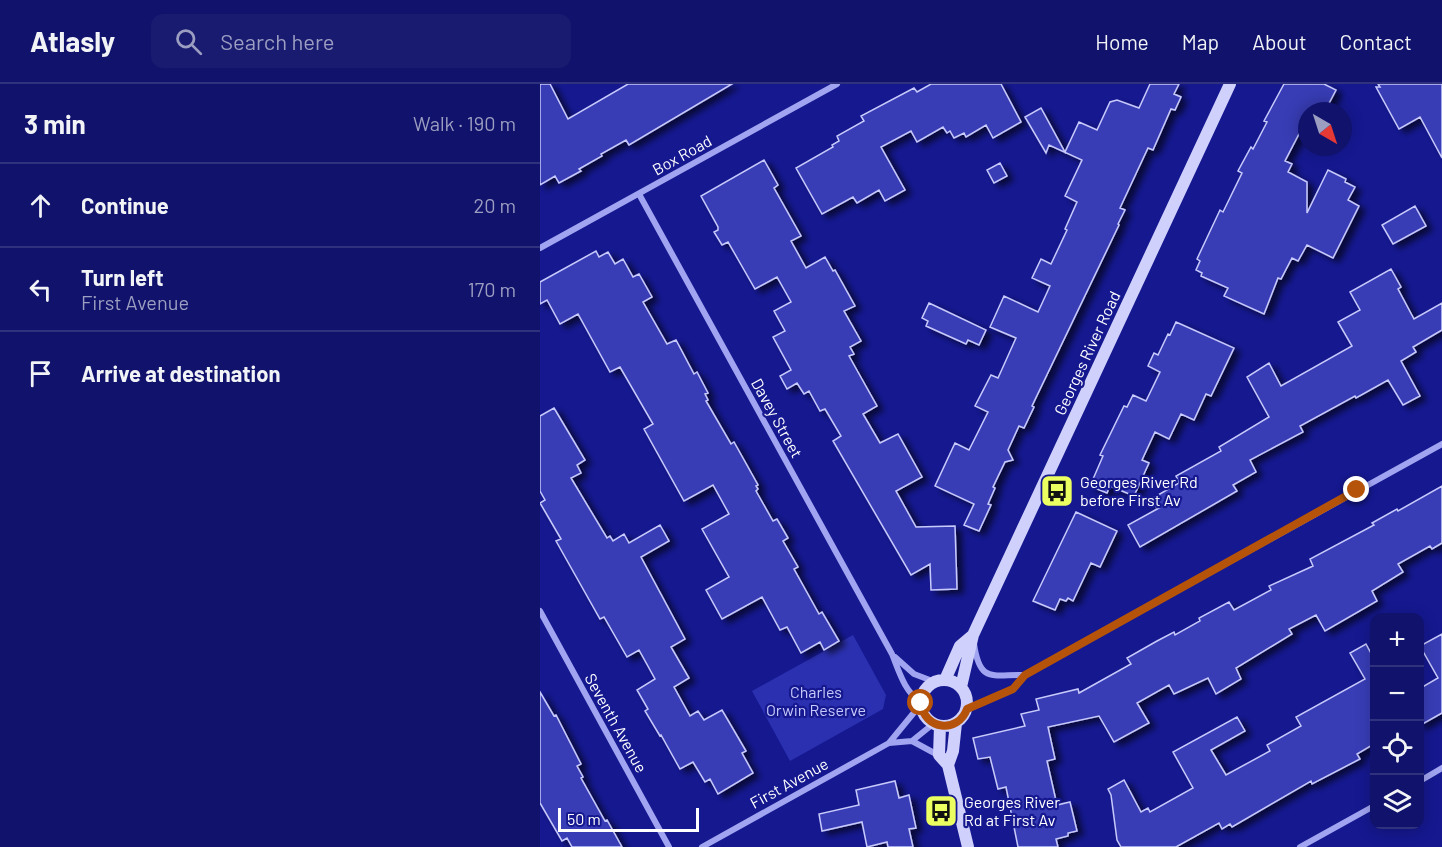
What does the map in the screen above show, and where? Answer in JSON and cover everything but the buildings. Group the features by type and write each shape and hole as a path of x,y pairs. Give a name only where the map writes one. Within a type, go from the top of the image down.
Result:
{"street":[{"name":"Box Road","path":"540,248 837,84"},
{"name":"Georges River Road","path":"961,687 973,635 1230,84"},
{"name":"Davey Street","path":"639,194 892,654 904,685 921,704"},
{"path":"967,709 1013,689 1025,675 1442,444"},
{"name":"Seventh Avenue","path":"540,611 669,847"},
{"name":"Georges River Road","path":"940,681 960,646 973,635"},
{"path":"973,635 977,661 986,673 993,676 1025,675"},
{"name":"Davey Street","path":"892,654 914,674 940,681"},
{"path":"939,756 936,725 925,715 921,704 927,688 940,681 957,683 968,701 965,715 956,723 936,725 912,741 939,756 948,765 968,847"},
{"name":"First Avenue","path":"702,847 889,743 921,704"},
{"path":"948,765 953,752 956,723"},
{"name":"First Avenue","path":"889,743 912,741"},
{"path":"1424,778 1442,768"},
{"path":"1300,847 1370,808"}],"green space":[{"name":"Charles Orwin Reserve","path":"853,635 886,695 883,709 790,761 752,691"}],"place":[{"name":"Georges River Rd before First Av","path":"1057,491"},
{"name":"Georges River Rd at First Av","path":"941,811"}],"route":[{"path":"921,703 928,720 940,726 951,726 961,720 967,709 1013,689 1025,675 1357,490"}]}
